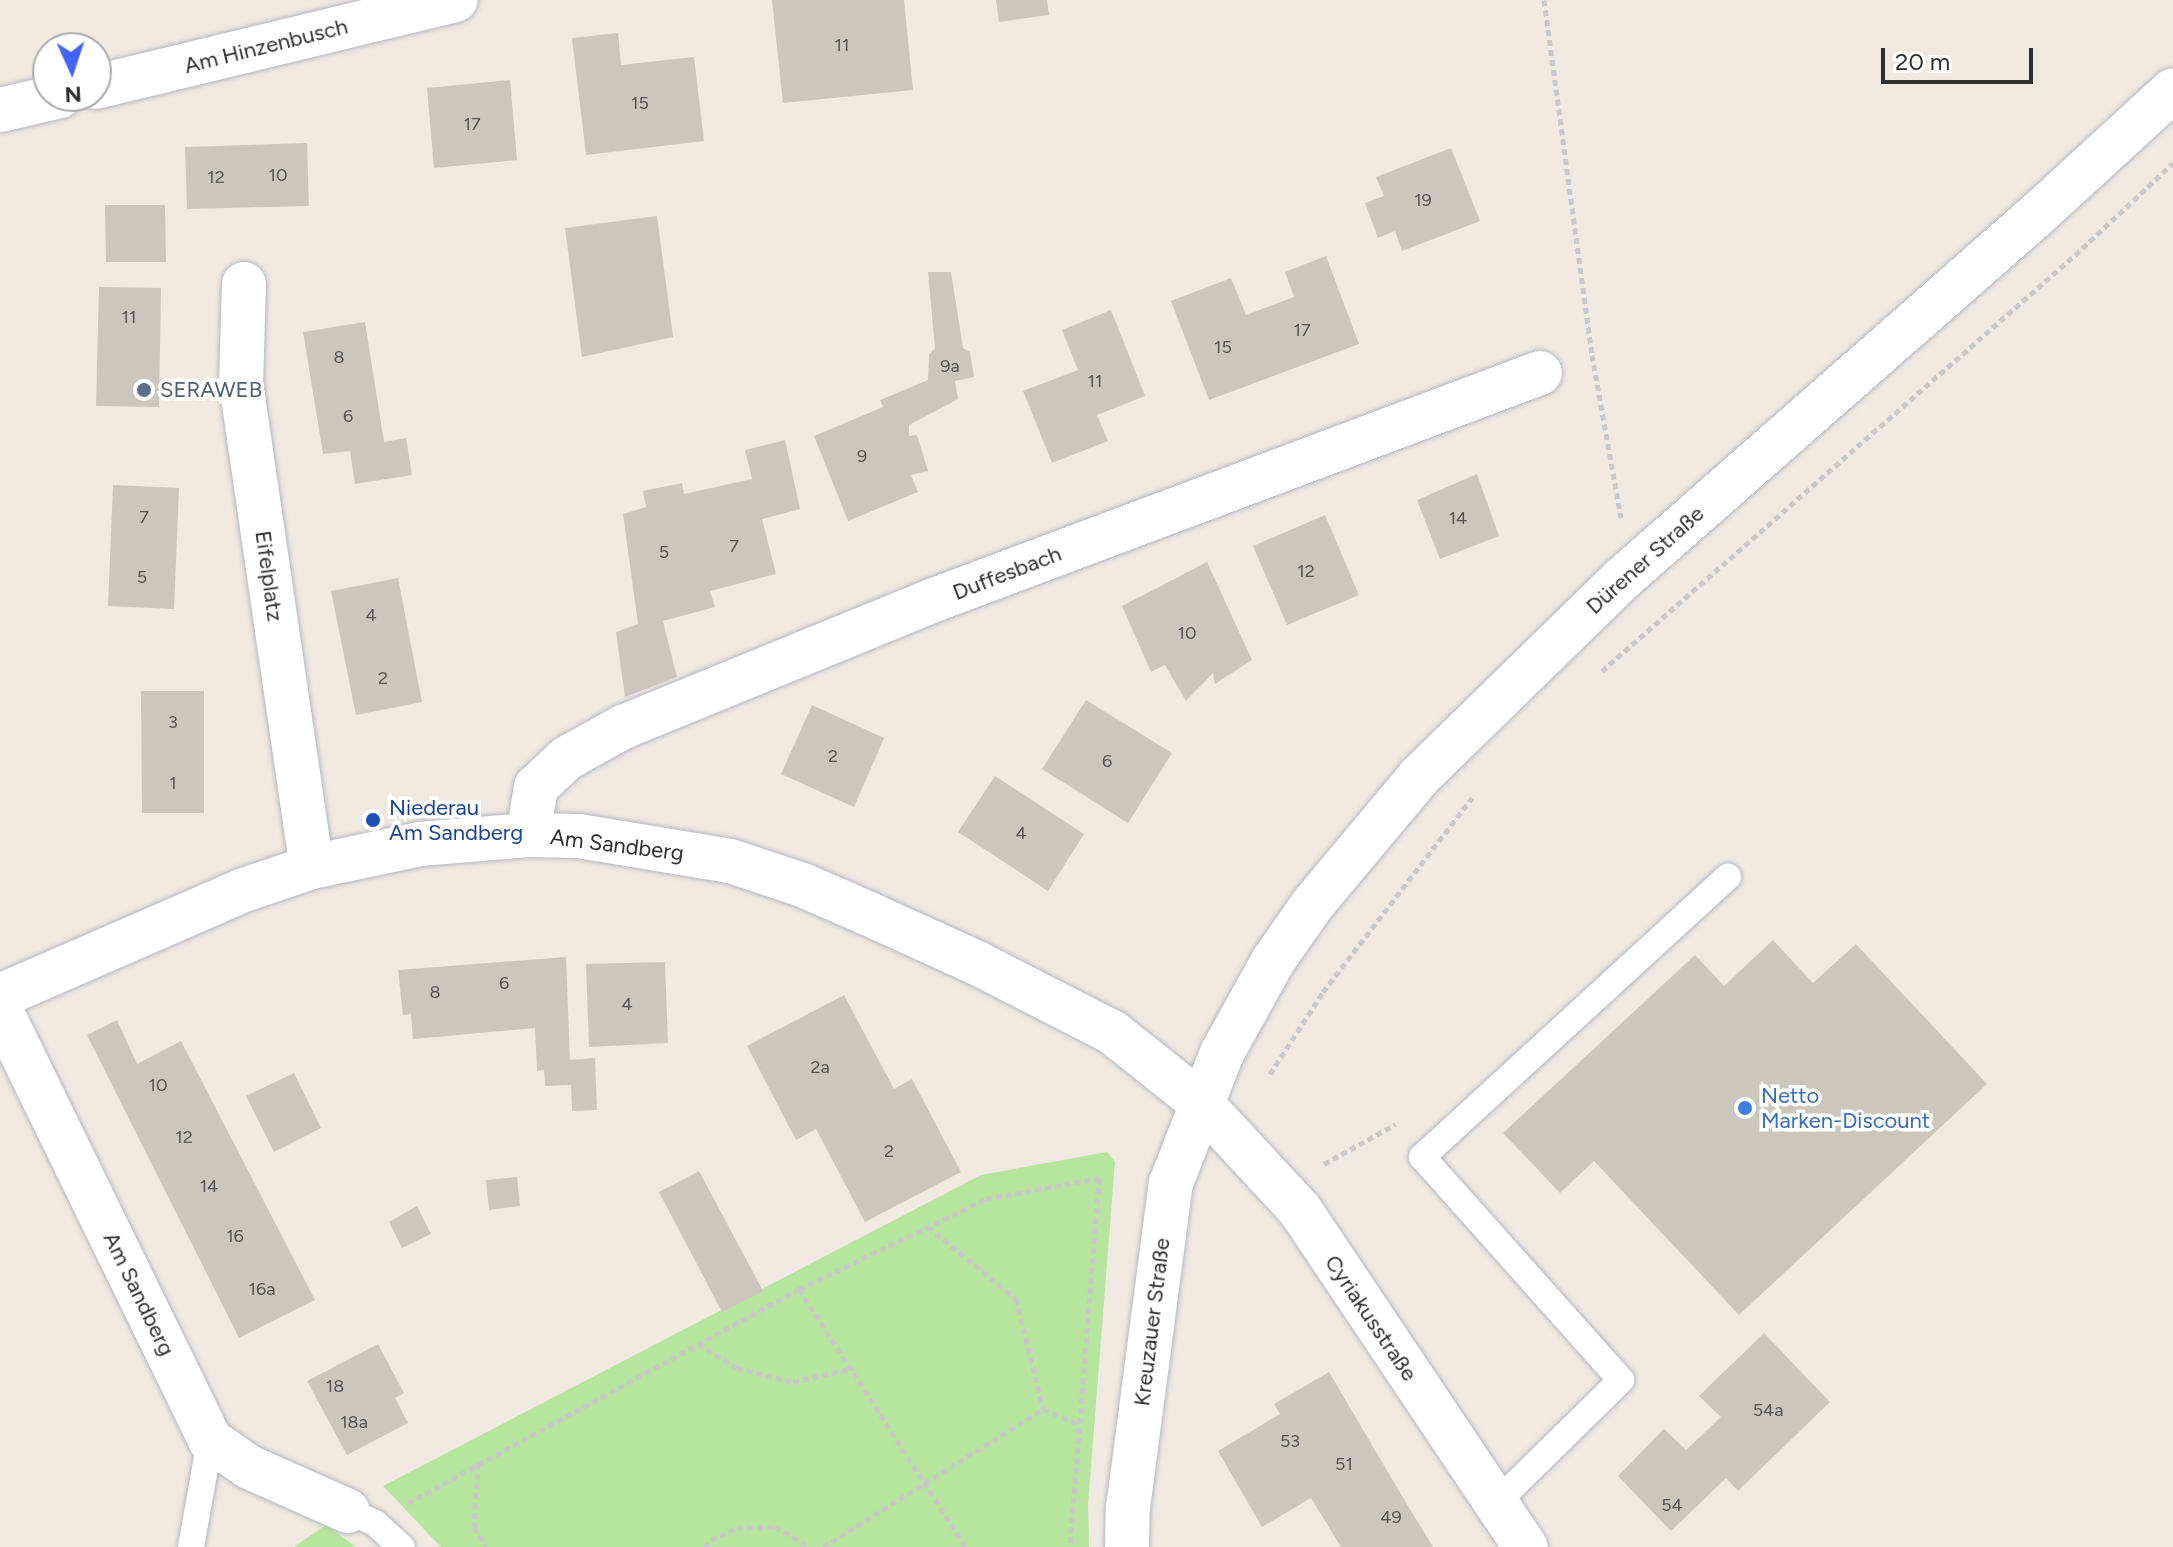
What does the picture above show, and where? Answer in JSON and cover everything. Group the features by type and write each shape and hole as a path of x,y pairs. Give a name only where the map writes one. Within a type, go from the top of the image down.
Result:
{"street":[{"name":"Am Hinzenbusch","path":"112,83 443,2"},
{"name":"Dürener Straße","path":"1200,1102 1222,1053 1273,961 1312,905 1419,777 1623,578 2040,212 2173,90"},
{"path":"0,110 32,103"},
{"name":"Eifelplatz","path":"244,284 241,383 312,867"},
{"name":"Duffesbach","path":"528,835 536,787 567,758 623,727 934,600 1540,373"},
{"name":"Am Sandberg","path":"0,996 244,890 312,867 420,844 528,835 579,836 730,861 805,886 977,963 1112,1032 1200,1102"},
{"name":"Am Sandberg","path":"0,1009 210,1440 249,1467 361,1517"},
{"name":"Cyriakusstraße","path":"1200,1102 1300,1210 1526,1547"},
{"name":"Kreuzauer Straße","path":"1127,1547 1128,1508 1169,1196 1200,1102"}],"lane":[{"path":"1495,1504 1621,1380 1422,1157 1728,877"},
{"path":"191,1547 210,1440"},
{"path":"361,1517 402,1547"}],"path":[{"path":"1544,0 1592,355 1621,518"},
{"path":"1595,678 2075,255 2173,163"},
{"path":"1266,1079 1323,992 1481,787"},
{"path":"1281,1188 1400,1122"},
{"path":"361,1517 478,1462 799,1289 986,1199 1099,1178 1070,1547"},
{"path":"928,1227 1016,1299 1043,1409"},
{"path":"799,1289 853,1368 966,1547"},
{"path":"697,1343 737,1368 793,1382 853,1368"},
{"path":"1043,1409 1079,1424"},
{"path":"823,1547 1043,1409"},
{"path":"478,1462 474,1527 486,1547"},
{"path":"705,1547 711,1540 737,1528 775,1527 810,1547"}],"green space":[{"path":"1107,1152 1115,1162 1088,1505 1089,1547 441,1547 383,1486 981,1175"},
{"path":"326,1525 356,1547 294,1547"}],"building":[{"path":"772,0 904,0 913,90 783,103"},
{"path":"996,0 1047,0 1049,15 999,22"},
{"path":"618,33 621,65 694,57 704,141 586,155 572,38"},
{"path":"510,80 517,160 434,168 427,88"},
{"path":"307,143 309,206 187,209 185,147"},
{"path":"1451,148 1480,221 1402,251 1395,231 1378,238 1365,203 1384,196 1376,177"},
{"path":"105,205 165,205 166,262 106,262"},
{"path":"657,216 673,337 582,357 565,228"},
{"path":"1326,256 1359,344 1209,400 1171,301 1231,278 1246,315 1294,297 1285,272"},
{"path":"928,272 951,272 963,348 970,352 974,377 955,381 958,399 909,425 909,436 917,435 928,471 911,475 918,492 848,521 814,436 883,407 880,400 928,380 929,355 935,348"},
{"path":"99,287 161,288 159,407 96,406"},
{"path":"1111,310 1145,396 1097,415 1108,441 1052,463 1023,391 1078,370 1062,330"},
{"path":"365,322 384,442 406,438 412,475 355,484 350,451 323,454 303,332"},
{"path":"785,440 800,509 762,519 776,574 710,591 715,607 663,621 677,677 625,697 616,632 638,624 623,514 646,507 643,491 682,483 684,494 752,479 745,450"},
{"path":"1477,474 1499,536 1440,559 1417,500"},
{"path":"113,485 179,488 174,609 108,606"},
{"path":"1325,515 1359,595 1287,625 1253,546"},
{"path":"1207,562 1252,660 1215,684 1213,673 1186,701 1165,665 1151,672 1122,606"},
{"path":"398,578 422,702 356,715 331,591"},
{"path":"141,691 204,691 204,813 142,813"},
{"path":"1086,700 1172,753 1128,823 1042,769"},
{"path":"812,705 884,738 854,807 781,774"},
{"path":"995,776 1084,834 1048,891 958,832"},
{"name":"Netto Marken-Discount","path":"1773,940 1813,983 1856,944 1987,1084 1739,1315 1594,1161 1560,1193 1503,1133 1695,955 1724,986"},
{"path":"566,957 570,1060 595,1058 597,1110 572,1111 571,1085 545,1086 544,1070 537,1071 535,1028 413,1039 411,1014 403,1015 398,970"},
{"path":"665,962 668,1043 589,1047 586,964"},
{"path":"844,995 894,1089 912,1079 961,1172 865,1222 816,1129 796,1140 747,1046"},
{"path":"117,1020 137,1064 181,1041 315,1300 239,1338 87,1035"},
{"path":"294,1073 321,1128 274,1152 246,1096"},
{"path":"699,1171 763,1291 722,1312 659,1192"},
{"path":"517,1177 520,1206 489,1210 486,1180"},
{"path":"417,1206 431,1234 402,1248 389,1222"},
{"path":"1764,1333 1830,1402 1738,1491 1726,1478 1671,1531 1618,1476 1664,1429 1686,1450 1721,1417 1699,1396"},
{"path":"378,1344 404,1393 395,1398 408,1423 347,1455 307,1381"},
{"path":"1329,1372 1433,1547 1341,1547 1311,1498 1262,1527 1218,1451 1280,1414 1274,1404"}],"place":[{"name":"SERAWEB","path":"144,390"},
{"name":"Niederau Am Sandberg","path":"373,820"},
{"name":"Netto Marken-Discount","path":"1745,1108"}]}
